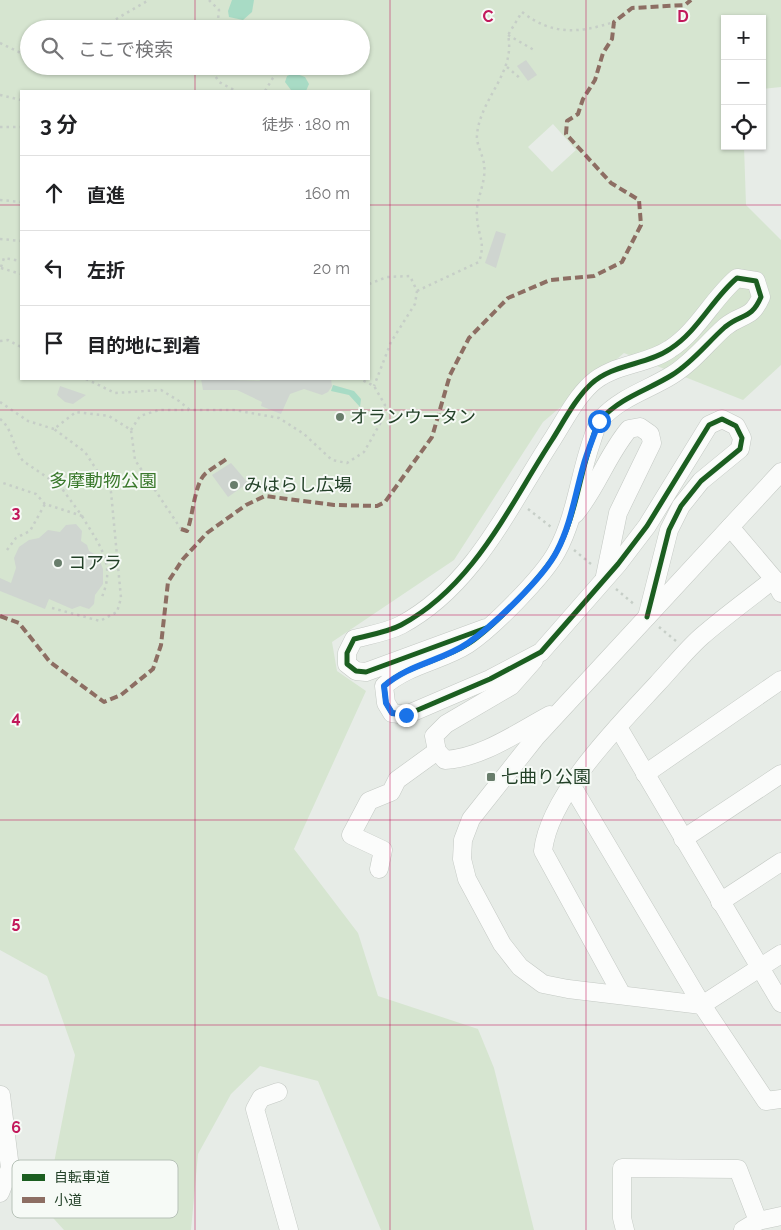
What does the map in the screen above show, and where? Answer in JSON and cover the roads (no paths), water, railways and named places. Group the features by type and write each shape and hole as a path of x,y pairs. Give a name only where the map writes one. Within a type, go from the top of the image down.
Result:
{"street":[{"path":"486,628 366,672 356,671 347,664 347,653 354,639 400,626 432,606 469,568 575,404 592,383 614,371 670,350 691,330 738,278 756,281 761,297 755,310 727,326 672,375 616,404 599,421 583,466 570,520 557,552 533,582 486,628 468,644 397,674 384,686 386,703 392,713 406,715 436,703 541,652"},
{"path":"563,707 496,744 458,759 445,760 437,751 434,736 446,724 511,686 608,582 647,526 709,425 722,419 736,426 742,438 740,449 702,481 681,506 669,530 641,612"},
{"path":"570,520 584,504 616,445 629,429 640,427 650,434 652,443 645,462 618,513 608,582"},
{"path":"781,472 730,527 641,612 536,737 472,819 463,840 462,859 467,879 502,944 520,967 543,984 568,989 702,1005 781,954"},
{"path":"622,996 543,851 544,834 588,762 701,637 777,586 730,527"},
{"path":"645,774 781,680"},
{"path":"618,727 759,969 781,1003"},
{"path":"379,868 383,850 350,835 369,801 391,792 397,780 437,751"},
{"path":"683,839 781,774"},
{"path":"572,786 702,1005 766,1101 781,1099"},
{"path":"720,902 781,862"},
{"path":"278,1092 261,1098 256,1108 289,1230"},
{"path":"0,1193 10,1168 1,1095"},
{"path":"625,1230 622,1218 622,1168 738,1169 750,1225 781,1216"}],"place":[{"name":"オランウータン","path":"340,417"},
{"name":"みはらし広場","path":"234,485"},
{"name":"コアラ","path":"58,563"},
{"name":"七曲り公園","path":"491,777"}],"park label":[{"name":"多摩動物公園","path":"103,481"}]}
